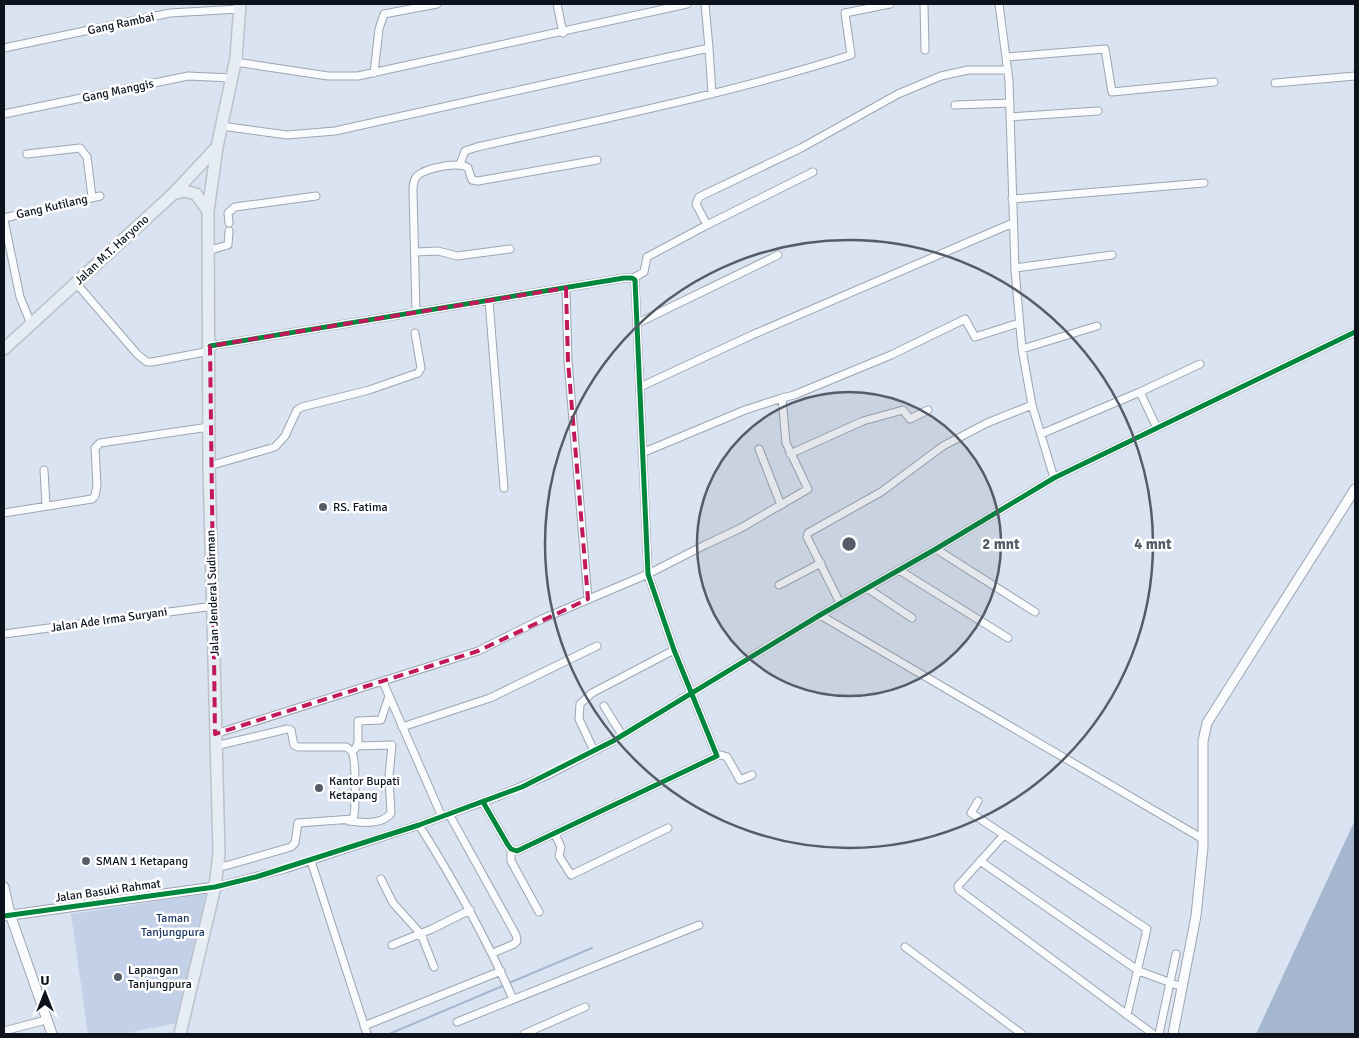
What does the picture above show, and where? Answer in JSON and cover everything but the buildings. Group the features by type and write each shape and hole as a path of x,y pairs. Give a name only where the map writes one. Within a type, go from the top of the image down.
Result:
{"main road":[{"name":"Jalan Jenderal Sudirman","path":"180,1034 215,887 220,842 215,746 207,251 208,212 217,147 235,62 239,6"},
{"name":"Jalan M.T. Haryono","path":"4,349 173,194 217,147"},
{"path":"173,194 184,191 196,194 208,212"}],"street":[{"path":"374,73 378,32 387,4"},
{"path":"384,14 437,4"},
{"path":"557,4 563,32"},
{"path":"235,62 333,77 350,77 687,4"},
{"path":"705,4 712,94"},
{"path":"460,164 465,151 476,147 712,94 851,55 845,16 848,7 890,4"},
{"path":"924,4 924,50"},
{"path":"999,4 1008,70 1015,268 1022,349 1032,405 1054,478"},
{"name":"Gang Rambai","path":"4,48 170,14 239,6"},
{"path":"221,126 287,135 335,131 708,48"},
{"path":"1006,57 1106,49 1112,92 1214,82"},
{"path":"707,225 696,204 699,197 800,148 898,94 941,76 957,72 1008,70"},
{"name":"Gang Manggis","path":"4,114 188,76 232,78"},
{"path":"1274,83 1355,76"},
{"path":"955,105 1010,103"},
{"path":"1010,117 1098,111"},
{"path":"27,154 80,148 88,157 92,197"},
{"path":"416,312 414,182 418,175 426,170 460,164 467,166 471,178 475,182 596,160"},
{"path":"76,283 145,361 157,362 210,348 416,312 633,278 644,272 647,256 813,172"},
{"path":"1012,199 1204,183"},
{"name":"Gang Kutilang","path":"4,219 100,196"},
{"path":"207,251 228,245 228,213 235,207 316,196"},
{"path":"4,219 20,297 31,324"},
{"path":"640,387 752,335 1013,224"},
{"path":"416,252 438,250 457,256 510,249"},
{"path":"638,323 778,255"},
{"path":"1015,268 1112,255"},
{"path":"633,278 637,286 648,574 674,650 717,756"},
{"path":"566,288 568,361 588,599"},
{"path":"489,301 504,488"},
{"path":"642,453 745,410 794,395 890,355 965,319 975,337 1019,323"},
{"path":"1022,349 1097,326"},
{"path":"215,887 312,861 420,826 522,787 622,735 820,614 936,549 1054,478 1355,332"},
{"path":"209,466 275,447 282,441 297,410 302,407 369,390 418,373 421,368 415,333"},
{"path":"1041,434 1200,364"},
{"path":"1140,392 1157,428"},
{"path":"215,734 478,651 588,599 648,574 741,528 808,489 790,454 784,434 782,398"},
{"path":"840,603 807,537 808,532 881,492 943,446 987,423 1032,405"},
{"path":"790,454 869,418 903,410 910,419 928,410"},
{"path":"4,513 94,497 97,485 95,448 97,444 209,427"},
{"path":"758,449 781,505"},
{"path":"44,470 46,506"},
{"path":"1173,1034 1196,916 1203,839 1203,741 1207,723 1354,494"},
{"path":"936,549 1035,612"},
{"path":"779,585 821,563"},
{"path":"899,570 1008,638"},
{"path":"867,588 912,618"},
{"name":"Jalan Ade Irma Suryani","path":"4,634 214,606"},
{"path":"820,614 1078,768 1203,839"},
{"path":"402,727 497,696 597,646"},
{"path":"594,751 579,719 580,704 592,693 674,650"},
{"path":"383,682 442,817"},
{"path":"349,821 354,816 353,753 357,746 358,721 381,720 389,696"},
{"path":"604,706 622,735"},
{"path":"215,746 287,729 290,730 294,745 298,747 346,747 353,753"},
{"path":"218,866 233,864 291,847 295,843 298,823 373,822 388,817 391,813 389,776 392,745 357,746"},
{"path":"511,849 519,851 717,756 727,757 740,780 752,775"},
{"path":"978,801 970,812 1003,836 1147,929 1139,972 1127,1015"},
{"path":"483,802 511,849 511,861 538,912"},
{"path":"449,814 516,935 514,944 493,953"},
{"path":"420,826 470,910 493,953 513,999"},
{"path":"555,834 561,846 560,856 571,875 668,828"},
{"path":"1003,836 958,886 959,890 1153,1034"},
{"path":"312,861 367,1034"},
{"path":"980,862 1139,972 1182,987"},
{"path":"381,879 393,903 421,934 434,968"},
{"name":"Jalan Basuki Rahmat","path":"7,915 215,887"},
{"path":"4,888 7,915 52,1034"},
{"path":"392,946 470,910"},
{"path":"458,1022 699,925"},
{"path":"905,947 1022,1034"},
{"path":"1159,1034 1176,954"},
{"path":"364,1026 501,971"},
{"path":"524,1034 585,1007"},
{"path":"4,1031 46,1020"}],"highlighted area":[{"path":"566,288 568,361 588,599 478,651 215,734 210,346"}],"green space":[{"name":"Taman Tanjungpura","path":"206,894 177,1023 122,1034 88,1034 71,914"}],"shaded area":[{"path":"1355,820 1355,1034 1256,1034"}],"waterway":[{"path":"509,983 592,948"},
{"path":"389,1034 505,985"}],"cycle path":[{"path":"210,346 624,278 635,280 648,574 674,650 717,756 517,851 511,849 508,845 483,802"},
{"path":"4,916 215,887 256,877 419,825 522,787 613,741 820,615 934,550 1054,478 1355,332"}],"place":[{"name":"RS. Fatima","path":"323,507"},
{"name":"Kantor Bupati Ketapang","path":"319,788"},
{"name":"SMAN 1 Ketapang","path":"86,861"},
{"name":"Lapangan Tanjungpura","path":"118,977"}]}
